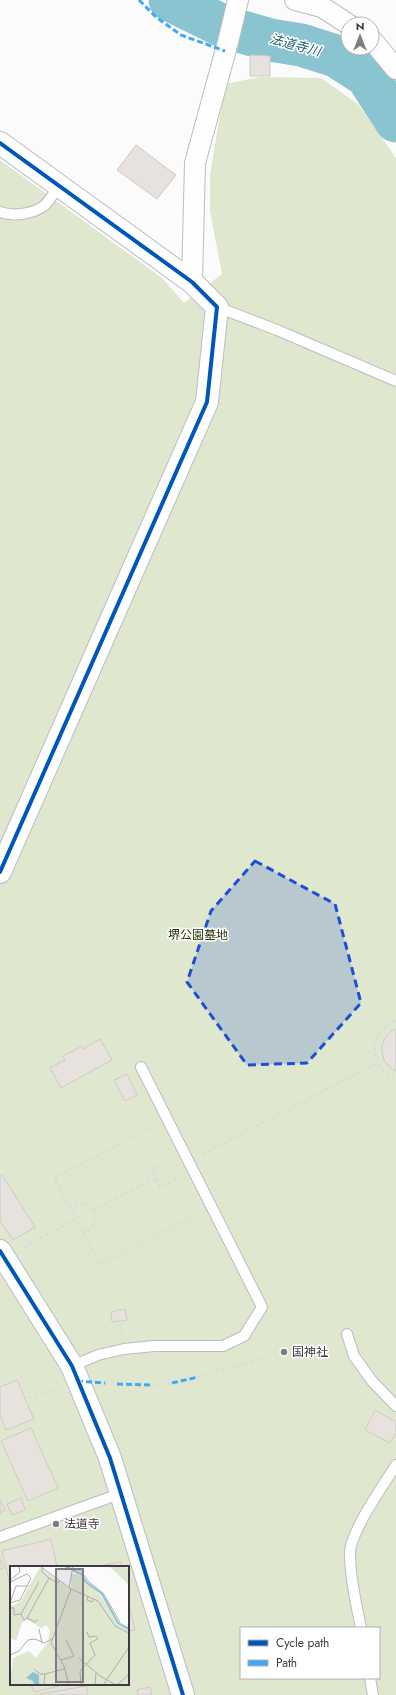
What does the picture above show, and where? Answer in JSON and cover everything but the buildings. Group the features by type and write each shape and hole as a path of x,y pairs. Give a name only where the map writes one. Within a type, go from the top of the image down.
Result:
{"street":[{"path":"192,282 195,163 238,0"},
{"path":"295,0 322,7 340,19"},
{"path":"380,50 396,69"},
{"path":"0,144 192,282 217,307 207,402 0,872"},
{"path":"0,1251 72,1366 110,1458 183,1695"}],"lane":[{"path":"0,212 6,214 29,214 45,205 59,187"},
{"path":"217,307 277,330 396,381"},
{"path":"72,1366 98,1355 124,1349 154,1346 223,1346 244,1336 262,1307 141,1067"},
{"path":"347,1334 354,1356 372,1381 396,1406"},
{"path":"360,1627 354,1593 350,1550 356,1532 396,1465"},
{"path":"0,1538 122,1493"},
{"path":"370,1679 373,1695"}],"path":[{"path":"322,331 325,324"},
{"path":"396,1021 384,1028 374,1044 374,1054 377,1063 384,1072 396,1078"},
{"path":"188,1161 377,1063"},
{"path":"167,1119 54,1178 100,1265 212,1207"},
{"path":"162,1165 152,1170 160,1187 171,1182"},
{"path":"94,1210 156,1178"},
{"path":"70,1207 82,1203 90,1206 94,1210 96,1220 91,1228 83,1233"},
{"path":"44,1236 76,1220"},
{"path":"198,1377 272,1356"},
{"path":"105,1383 118,1384"},
{"path":"150,1385 172,1383"},
{"path":"29,1398 60,1387"}],"highlighted area":[{"path":"255,861 335,904 361,1003 307,1063 247,1065 187,982 211,911"}],"green space":[{"name":"堺公園墓地","path":"260,77 321,78 359,105 396,158 396,1695 0,1695 0,160 162,278 184,303 222,274 210,211 210,175 225,84"}],"waterway":[{"name":"法道寺川","path":"170,0 225,27 270,40 301,45 336,56 367,76 396,121"}],"marked path":[{"path":"139,0 156,17 181,35 225,51"},
{"path":"172,1383 198,1377"},
{"path":"77,1381 105,1383"},
{"path":"117,1384 150,1385"}],"cycle path":[{"path":"0,143 192,282 217,307 207,402 0,872"},
{"path":"0,1251 72,1366 110,1458 183,1695"}],"place":[{"name":"国神社","path":"284,1352"},
{"name":"法道寺","path":"56,1524"}]}
